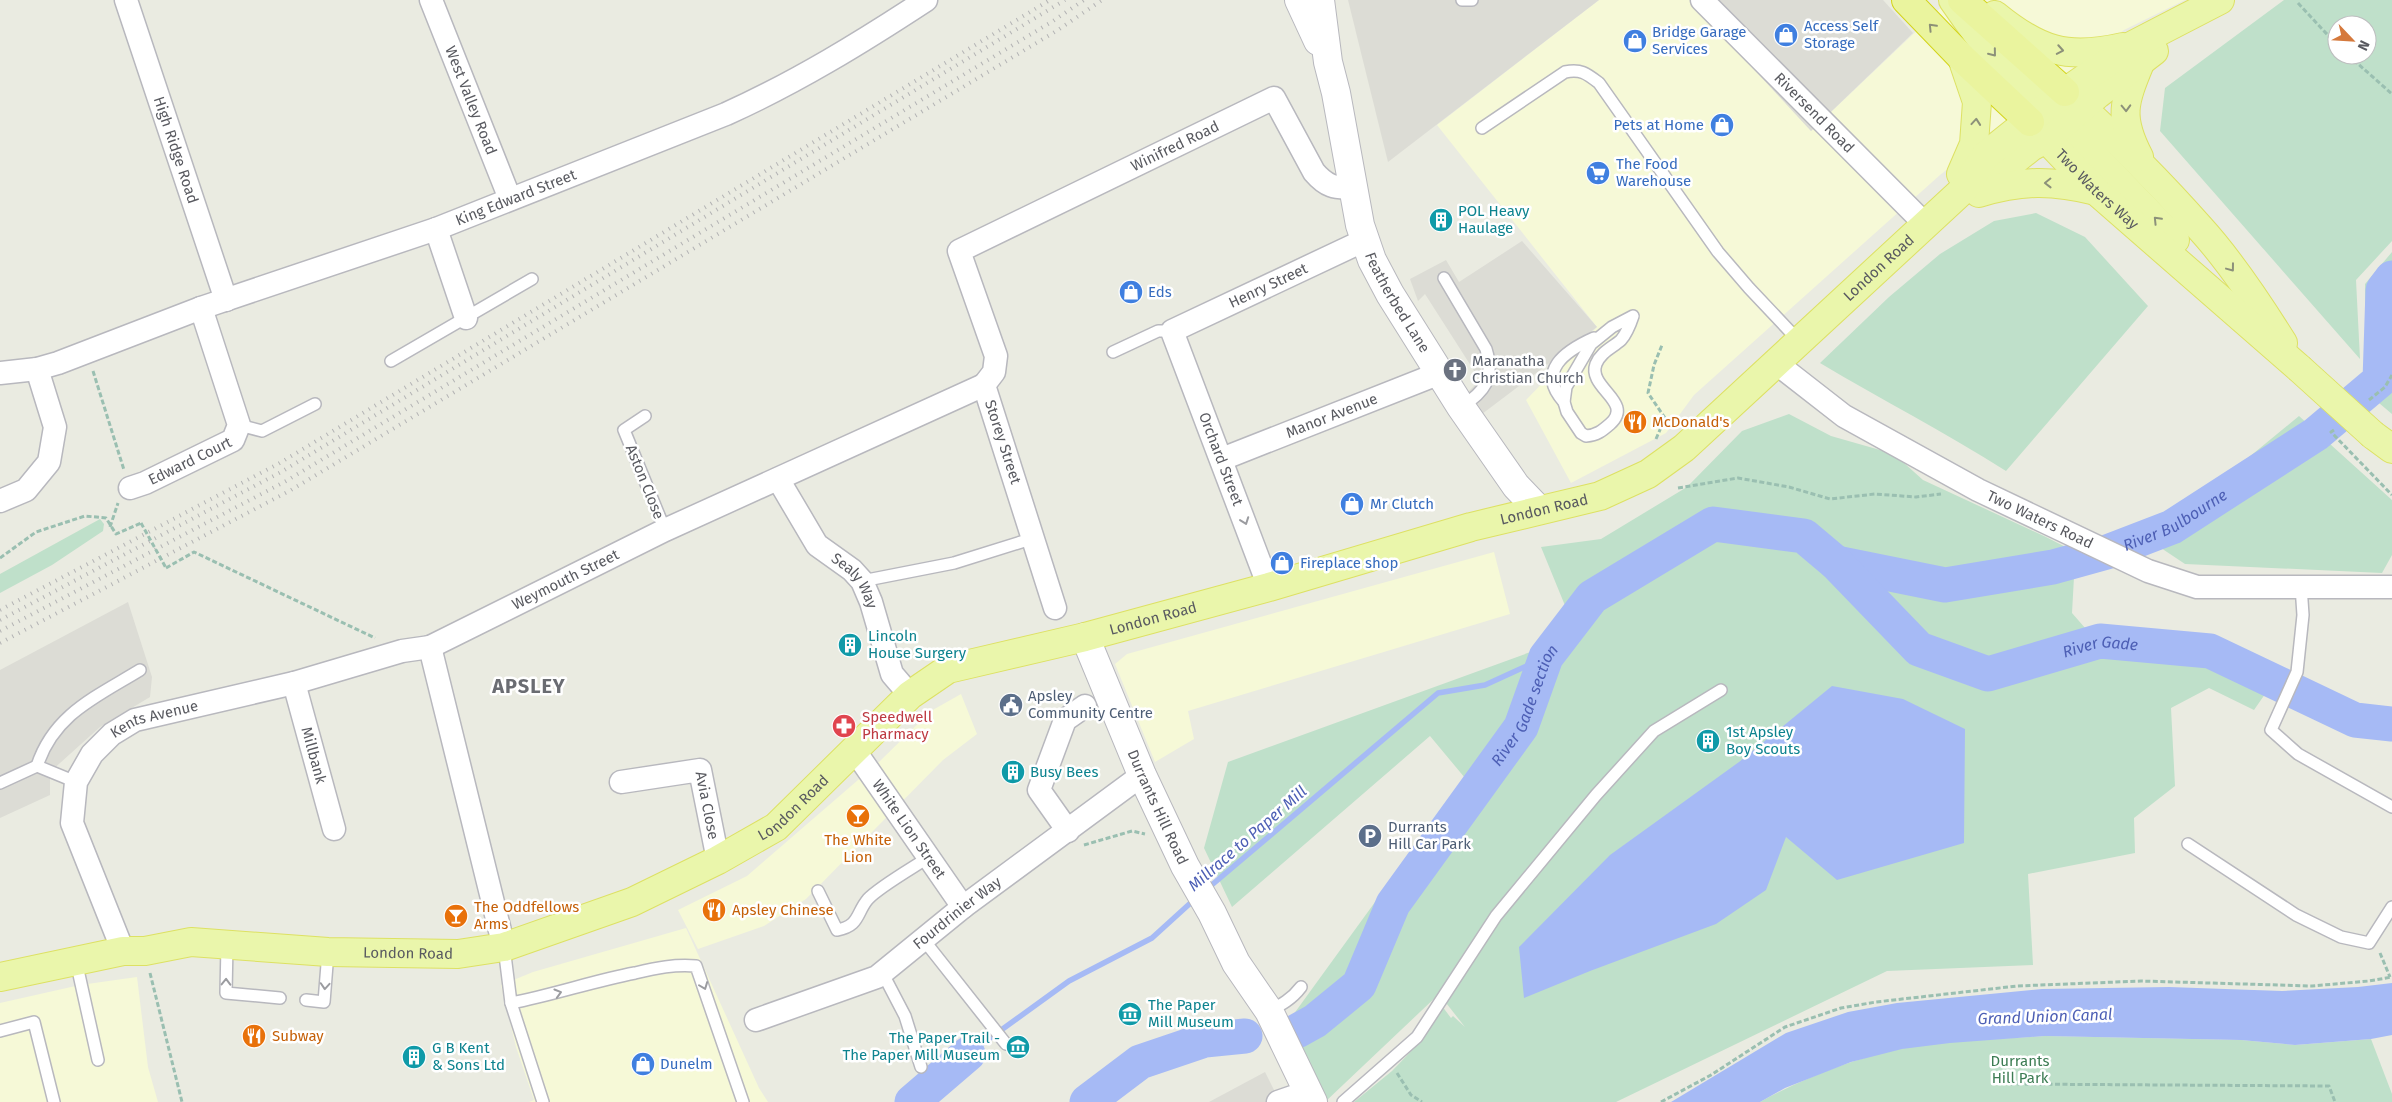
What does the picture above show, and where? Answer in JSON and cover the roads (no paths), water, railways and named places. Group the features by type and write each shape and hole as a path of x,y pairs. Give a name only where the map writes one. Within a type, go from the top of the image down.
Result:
{"highway":[{"name":"Two Waters Way","path":"1906,0 1962,58 2038,130"},
{"name":"Two Waters Way","path":"1962,0 2075,99"}],"main road":[{"path":"1953,0 2009,74 2037,102 2038,130"},
{"path":"1973,0 2019,35 2044,47 2080,54 2137,53 2125,99 2126,118 2129,139 2146,171"},
{"name":"London Road","path":"0,977 76,961 191,942 328,952 458,954 504,947 632,902 718,860 776,827 910,695 948,669 1085,637 1269,587 1471,527 1600,496 1648,474 1684,448 1958,195 1985,156 2038,130 2075,99 2137,53 2215,3"},
{"path":"1962,58 1977,102 1974,144 1958,195 2018,182 2068,184 2096,191"},
{"path":"2075,99 2071,132 2171,235 2220,299"},
{"name":"Two Waters Way","path":"2075,99 2201,229 2258,304 2299,368"},
{"name":"Two Waters Way","path":"2038,130 2096,191 2383,442"}],"street":[{"name":"High Ridge Road","path":"126,0 226,300"},
{"name":"West Valley Road","path":"431,0 510,199"},
{"name":"King Edward Street","path":"0,373 37,369 201,308 436,229 726,114 770,94 828,62 926,0"},
{"name":"Featherbed Lane","path":"1299,0 1328,62"},
{"name":"Featherbed Lane","path":"1320,0 1328,62 1338,102 1364,240 1379,275 1461,407 1516,486 1539,510"},
{"name":"Riversend Road","path":"1702,0 1925,224"},
{"name":"Winifred Road","path":"959,251 1274,98 1314,172 1322,181 1336,187 1353,187"},
{"path":"436,229 466,318"},
{"name":"Henry Street","path":"1172,331 1364,240"},
{"name":"Storey Street","path":"959,251 996,356 994,372 984,384 1055,608"},
{"name":"Edward Court","path":"130,488 144,484 233,440 239,425 201,308"},
{"name":"Orchard Street","path":"1172,331 1269,587"},
{"name":"Two Waters Road","path":"1776,363 1844,416 1978,490 2148,571 2196,587 2392,587"},
{"path":"0,501 26,490 49,462 56,427 37,369"},
{"name":"Manor Avenue","path":"1222,459 1440,373"},
{"name":"Weymouth Street","path":"430,647 665,530 984,384"},
{"name":"Sealy Way","path":"778,479 817,545 852,570 862,581 871,602 892,674 910,695"},
{"name":"Durrants Hill Road","path":"1085,637 1142,776 1185,866 1212,913 1236,963 1269,1010 1310,1097"},
{"path":"430,647 504,947"},
{"name":"Kents Avenue","path":"134,951 72,823 76,782 92,754 112,734 135,720 294,683 402,651 430,647"},
{"name":"Millbank","path":"294,683 334,829"},
{"path":"1072,840 1038,790 1065,720 1085,706"},
{"name":"White Lion Street","path":"855,751 963,906"},
{"name":"Avia Close","path":"621,782 700,770 718,860"},
{"name":"Fourdrinier Way","path":"756,1020 877,977 963,906 1072,840 1142,776"},
{"path":"1278,1102 1310,1097"}],"lane":[{"path":"1462,0 1472,0"},
{"path":"1482,128 1565,72 1578,70 1589,76 1599,83 1718,252 1800,341"},
{"path":"1444,278 1486,349 1490,361 1489,376 1485,387 1476,398 1461,407"},
{"path":"391,361 532,279"},
{"path":"1633,316 1629,329 1599,359 1594,372 1596,378 1615,403 1617,414 1615,419 1598,434 1586,436 1581,433 1564,402 1553,387 1554,368 1576,347 1600,336 1633,316"},
{"path":"1112,352 1158,331 1172,331"},
{"path":"1564,402 1566,387 1588,348 1600,336"},
{"path":"239,425 262,431 316,404"},
{"name":"Aston Close","path":"645,416 624,430 665,530"},
{"path":"862,581 954,563 1034,538"},
{"path":"2302,586 2303,616 2297,672 2271,730 2298,754 2392,807"},
{"path":"37,766 41,753 62,722 73,711 140,670"},
{"path":"1343,1102 1417,1038 1496,916 1596,795 1654,731 1721,690"},
{"path":"0,783 37,766 76,782"},
{"path":"2188,844 2296,915 2341,937 2369,943 2392,907"},
{"path":"818,891 832,924 837,930 844,928 859,919 868,899 929,857"},
{"path":"923,939 1006,1044"},
{"path":"227,945 226,993 280,998"},
{"path":"504,947 511,1003 543,1102"},
{"path":"306,1000 324,1002 328,952"},
{"path":"76,961 98,1060"},
{"path":"511,1003 547,996 604,979 677,964 696,966 743,1102"},
{"path":"882,972 906,1016 921,1067"},
{"path":"1269,1010 1295,995 1301,987"},
{"path":"0,1031 34,1022 54,1102"}],"water":[{"path":"1832,686 1903,699 1965,729 1964,843 1837,880 1786,837 1766,890 1716,924 1524,998 1519,947 1610,855 1739,762"},
{"name":"Grand Union Canal","path":"2392,983 2392,1035 2371,1039 2295,1045 2241,1040 2045,1036 1950,1043 1902,1049 1851,1062 1785,1088 1760,1102 1671,1102 1786,1033 1848,1012 1897,1003 2042,989 2169,987 2282,991 2358,987"}],"waterway":[{"name":"River Bulbourne","path":"1836,563 1945,585 2053,567 2107,552 2172,527 2316,434 2380,380 2383,290 2392,278"},
{"name":"River Gade section","path":"1297,1031 1315,1021 1359,985 1393,904 1521,727 1546,657 1592,597 1713,524 1804,536 1836,563 1919,649 1988,674 2100,641 2210,651 2355,720 2392,724"},
{"name":"Millrace to Paper Mill","path":"1207,889 1438,693 1485,685 1546,657"},
{"name":"Millrace to Paper Mill","path":"968,1054 1069,981 1152,938 1196,898"},
{"name":"River Gade section","path":"1087,1102 1140,1062 1205,1040 1245,1036"},
{"path":"912,1102 968,1054"}],"railway":[{"path":"0,610 278,464 1050,0"},
{"path":"0,620 281,472 1065,0"},
{"path":"0,631 286,481 1053,21 1084,0"},
{"path":"0,643 291,490 1058,30 1102,0"}],"place":[{"name":"Access Self Storage","path":"1786,35"},
{"name":"Bridge Garage Services","path":"1635,41"},
{"name":"Pets at Home","path":"1722,125"},
{"name":"The Food Warehouse","path":"1598,173"},
{"name":"POL Heavy Haulage","path":"1441,220"},
{"name":"Eds","path":"1131,292"},
{"name":"Maranatha Christian Church","path":"1455,370"},
{"name":"McDonald's","path":"1635,422"},
{"name":"Mr Clutch","path":"1352,504"},
{"name":"Fireplace shop","path":"1282,563"},
{"name":"Lincoln House Surgery","path":"850,645"},
{"name":"Apsley Community Centre","path":"1011,705"},
{"name":"Speedwell Pharmacy","path":"844,726"},
{"name":"1st Apsley Boy Scouts","path":"1708,741"},
{"name":"Busy Bees","path":"1013,772"},
{"name":"The White Lion","path":"858,816"},
{"name":"Durrants Hill Car Park","path":"1370,836"},
{"name":"Apsley Chinese","path":"714,910"},
{"name":"The Oddfellows Arms","path":"456,916"},
{"name":"The Paper Mill Museum","path":"1130,1014"},
{"name":"Subway","path":"254,1036"},
{"name":"The Paper Trail - The Paper Mill Museum","path":"1018,1047"},
{"name":"G B Kent & Sons Ltd","path":"414,1057"},
{"name":"Dunelm","path":"643,1064"}],"district":[{"name":"APSLEY","path":"529,686"}],"water label":[{"name":"River Gade","path":"2100,650"}],"park label":[{"name":"Durrants Hill Park","path":"2020,1070"}]}
